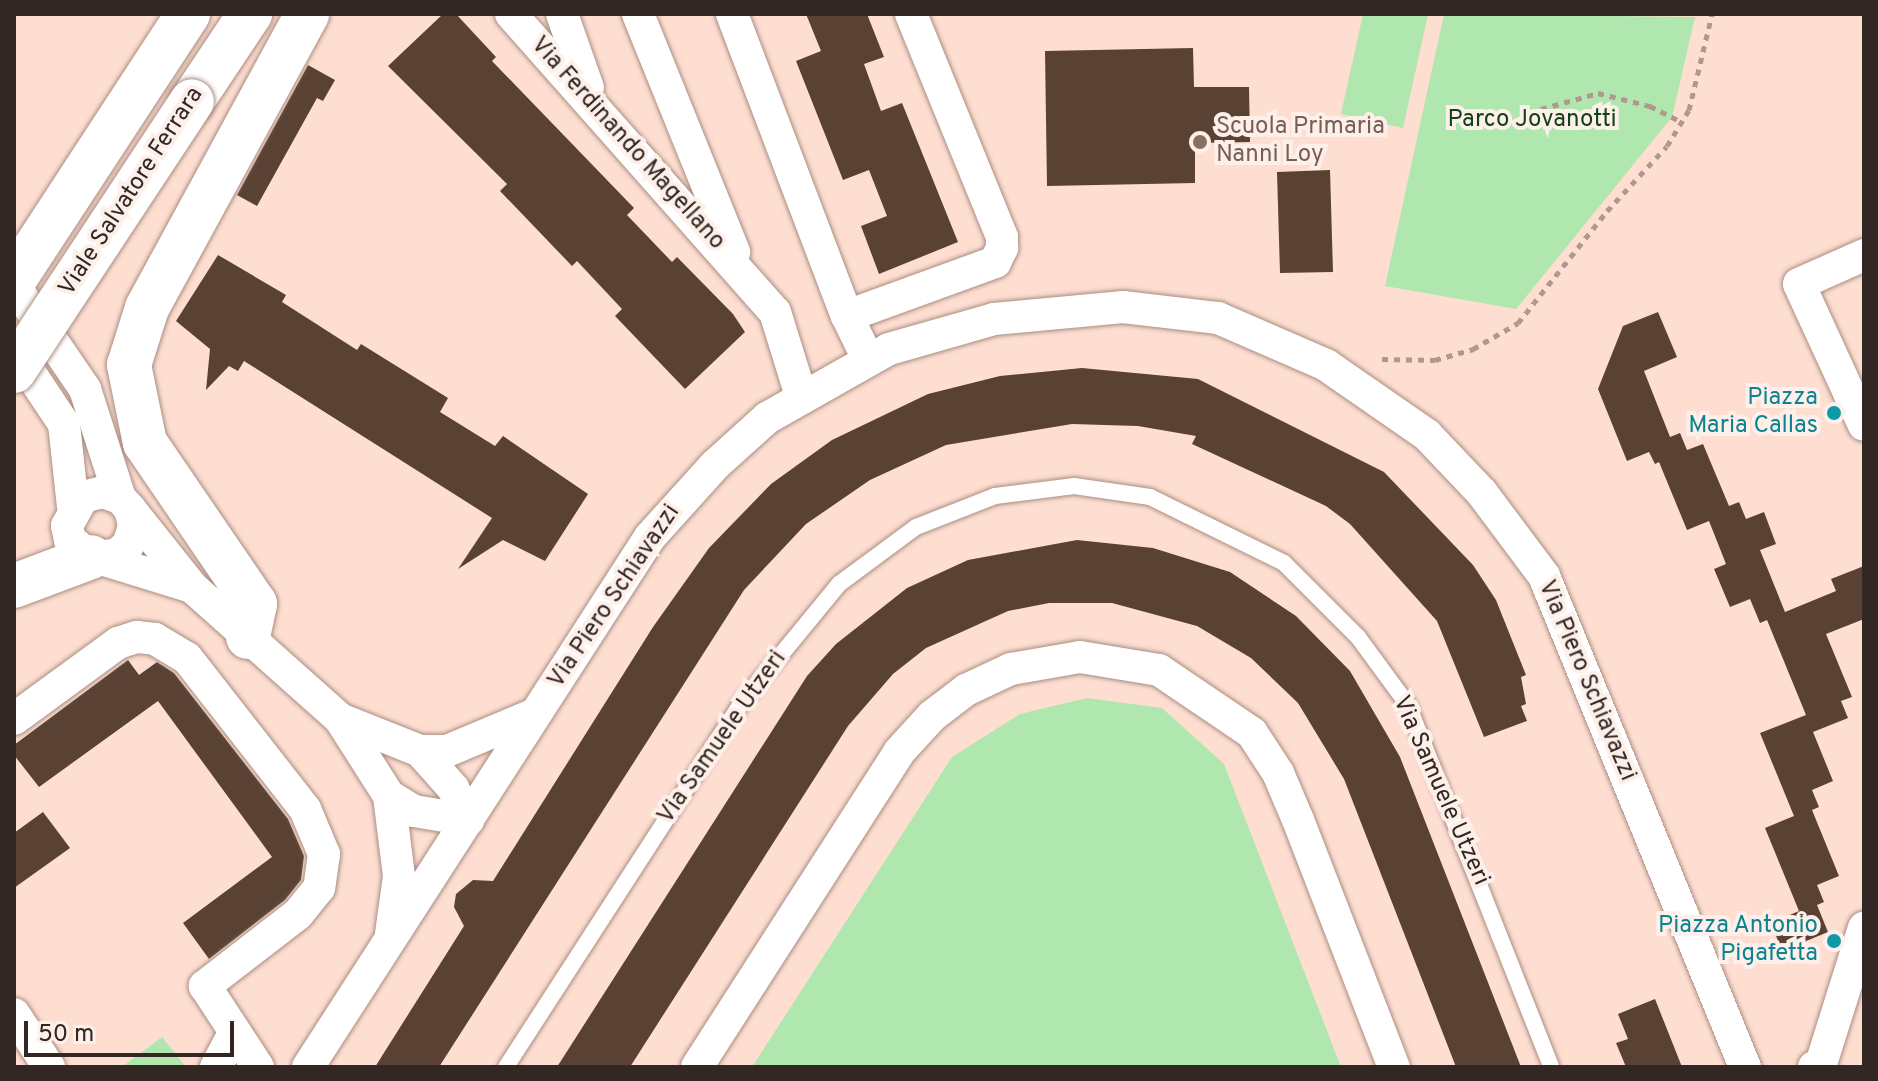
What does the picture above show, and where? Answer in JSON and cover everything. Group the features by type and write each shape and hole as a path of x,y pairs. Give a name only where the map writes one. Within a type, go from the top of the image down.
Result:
{"highway":[{"name":"Viale Salvatore Ferrara","path":"14,282 188,14"},
{"name":"Viale Salvatore Ferrara","path":"14,371 250,14"},
{"path":"248,637 255,604 145,443 129,365 147,308 307,14"},
{"path":"14,586 96,558"}],"street":[{"name":"Via Ferdinando Magellano","path":"511,14 591,99 682,209 744,273 775,312 801,396"},
{"path":"562,14 591,99"},
{"name":"Via Ferdinando Magellano","path":"638,14 744,273"},
{"path":"732,14 847,316 868,359"},
{"path":"847,316 995,262 1002,248 1002,237 911,14"},
{"path":"1864,255 1799,284 1864,425"},
{"path":"14,282 85,389 134,526 128,545 96,558"},
{"name":"Via Piero Schiavazzi","path":"308,1067 650,537 682,498 767,418 868,359 994,319 1123,307 1218,318 1326,365 1427,435 1482,493 1544,576 1745,1067"},
{"path":"14,349 64,424 73,507 67,526 70,540 96,558 192,587"},
{"path":"73,507 93,493 125,503 192,587 340,719 389,796 399,876 389,942"},
{"path":"14,719 118,643 137,637 155,639 187,658 305,809 324,854 319,888 298,914 205,986 258,1067"},
{"path":"697,1067 899,752 932,716 966,690 1011,669 1043,659 1080,657 1159,670 1252,733 1278,773 1298,820 1394,1067"},
{"path":"420,751 458,747 537,713"},
{"path":"340,719 420,751 453,788 468,820"},
{"path":"389,796 423,814 468,820"},
{"path":"1814,1067 1821,1064 1864,928"},
{"path":"14,1014 49,1067"},
{"path":"216,1067 234,1033"}],"lane":[{"name":"Via Samuele Utzeri","path":"506,1067 743,701 839,584 916,527 995,496 1074,486 1150,497 1284,563 1358,637 1408,705 1551,1067"}],"path":[{"path":"1382,359 1435,360 1473,349 1518,323 1607,211 1667,146 1682,122 1712,14"},
{"path":"1541,109 1598,93 1650,106 1682,122"}],"green space":[{"path":"1363,14 1428,14 1403,128 1341,114"},
{"name":"Parco Jovanotti","path":"1444,14 1695,17 1672,117 1516,309 1385,286"},
{"path":"1087,698 1162,708 1224,764 1341,1067 752,1067 952,757 1020,714"},
{"path":"162,1037 186,1067 122,1067"}],"building":[{"path":"443,14 456,14 496,57 492,61 634,208 627,215 672,262 677,257 733,314 745,332 685,389 615,316 622,309 577,261 572,266 500,191 507,184 388,66"},
{"path":"806,14 867,14 884,57 864,64 881,111 902,103 958,242 879,274 861,226 887,216 869,170 843,180 796,61 821,51"},
{"path":"1193,48 1194,87 1249,87 1250,142 1195,143 1195,183 1047,186 1045,51"},
{"path":"308,65 335,80 323,101 317,98 257,206 237,195"},
{"path":"1330,170 1333,272 1280,273 1277,172"},
{"path":"218,255 286,295 282,302 357,350 361,344 448,398 440,412 495,446 503,436 588,494 545,561 503,540 458,569 492,518 244,361 238,371 229,366 206,390 210,349 176,321"},
{"path":"1658,312 1677,357 1644,371 1670,437 1680,433 1687,450 1703,444 1729,506 1739,502 1746,519 1764,512 1776,544 1760,550 1785,612 1836,591 1831,579 1864,566 1864,619 1826,634 1852,697 1841,701 1848,718 1813,732 1833,781 1812,790 1819,807 1812,810 1839,876 1817,885 1824,902 1817,905 1828,932 1782,951 1771,923 1799,911 1765,828 1794,816 1760,733 1806,715 1767,620 1760,623 1750,599 1730,607 1714,569 1726,564 1709,521 1687,530 1659,462 1655,464 1649,452 1627,461 1598,389 1623,326"},
{"path":"1082,368 1198,379 1384,472 1473,565 1496,600 1526,675 1521,677 1526,704 1521,706 1527,721 1484,737 1437,621 1350,524 1326,506 1192,444 1196,436 1138,426 1072,424 946,445 870,480 806,524 744,590 439,1067 375,1067 464,926 454,907 456,894 473,880 493,881 653,627 709,548 771,484 832,440 928,394 1000,376"},
{"path":"1077,540 1153,548 1230,572 1296,616 1350,671 1400,757 1521,1067 1456,1067 1344,779 1298,703 1251,658 1197,626 1112,603 1049,603 1008,611 926,648 893,674 848,726 630,1067 557,1067 807,676 836,644 907,588 968,560"},
{"path":"128,660 139,675 157,662 174,673 288,819 304,856 301,880 285,900 209,959 183,923 272,857 158,701 39,787 14,755 14,745"},
{"path":"43,812 70,848 14,888 14,833"},
{"path":"1655,999 1682,1067 1626,1067 1616,1043 1628,1039 1618,1014"}],"place":[{"name":"Scuola Primaria Nanni Loy","path":"1200,142"},
{"name":"Piazza Maria Callas","path":"1834,413"},
{"name":"Piazza Antonio Pigafetta","path":"1834,941"}]}
